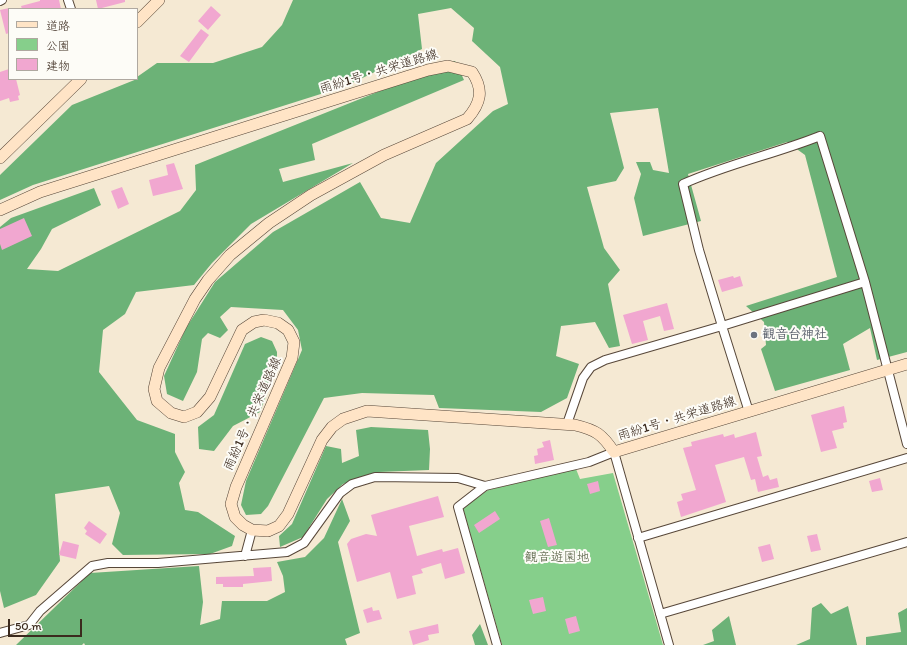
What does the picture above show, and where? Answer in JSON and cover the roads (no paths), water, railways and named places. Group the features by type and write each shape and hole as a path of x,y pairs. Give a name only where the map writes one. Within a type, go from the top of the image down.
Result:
{"street":[{"path":"138,21 159,0"},
{"name":"雨紛1号・共栄道路線","path":"0,210 40,192 428,70 448,66 472,72 478,82 480,93 477,108 467,119 384,155 311,195 269,223 230,255 208,280 195,300 158,368 154,389 157,401 171,413 184,417 197,412 210,397 242,330 254,322 264,320 278,323 288,330 294,342 292,358 236,487 231,504 235,516 243,525 252,530 268,531 279,526 288,514 322,440 332,427 343,420 367,411 567,424 593,429 605,438 614,452 907,364"},
{"path":"0,158 80,80"},
{"path":"748,412 699,250 683,184 705,175 788,149 820,136 865,282 889,369 907,444"},
{"path":"567,424 583,378 592,368 605,360 865,282"},
{"path":"497,645 458,507 485,486 589,462 614,452 669,645"},
{"path":"638,538 907,458"},
{"path":"0,633 29,625 40,611 92,566 108,563 158,563 287,552 304,543 340,494 352,484 375,477 458,478 485,486"},
{"path":"245,556 252,530"},
{"path":"660,614 907,542"}],"place":[{"name":"観音台神社","path":"754,335"}],"park label":[{"name":"観音遊園地","path":"557,558"}]}
